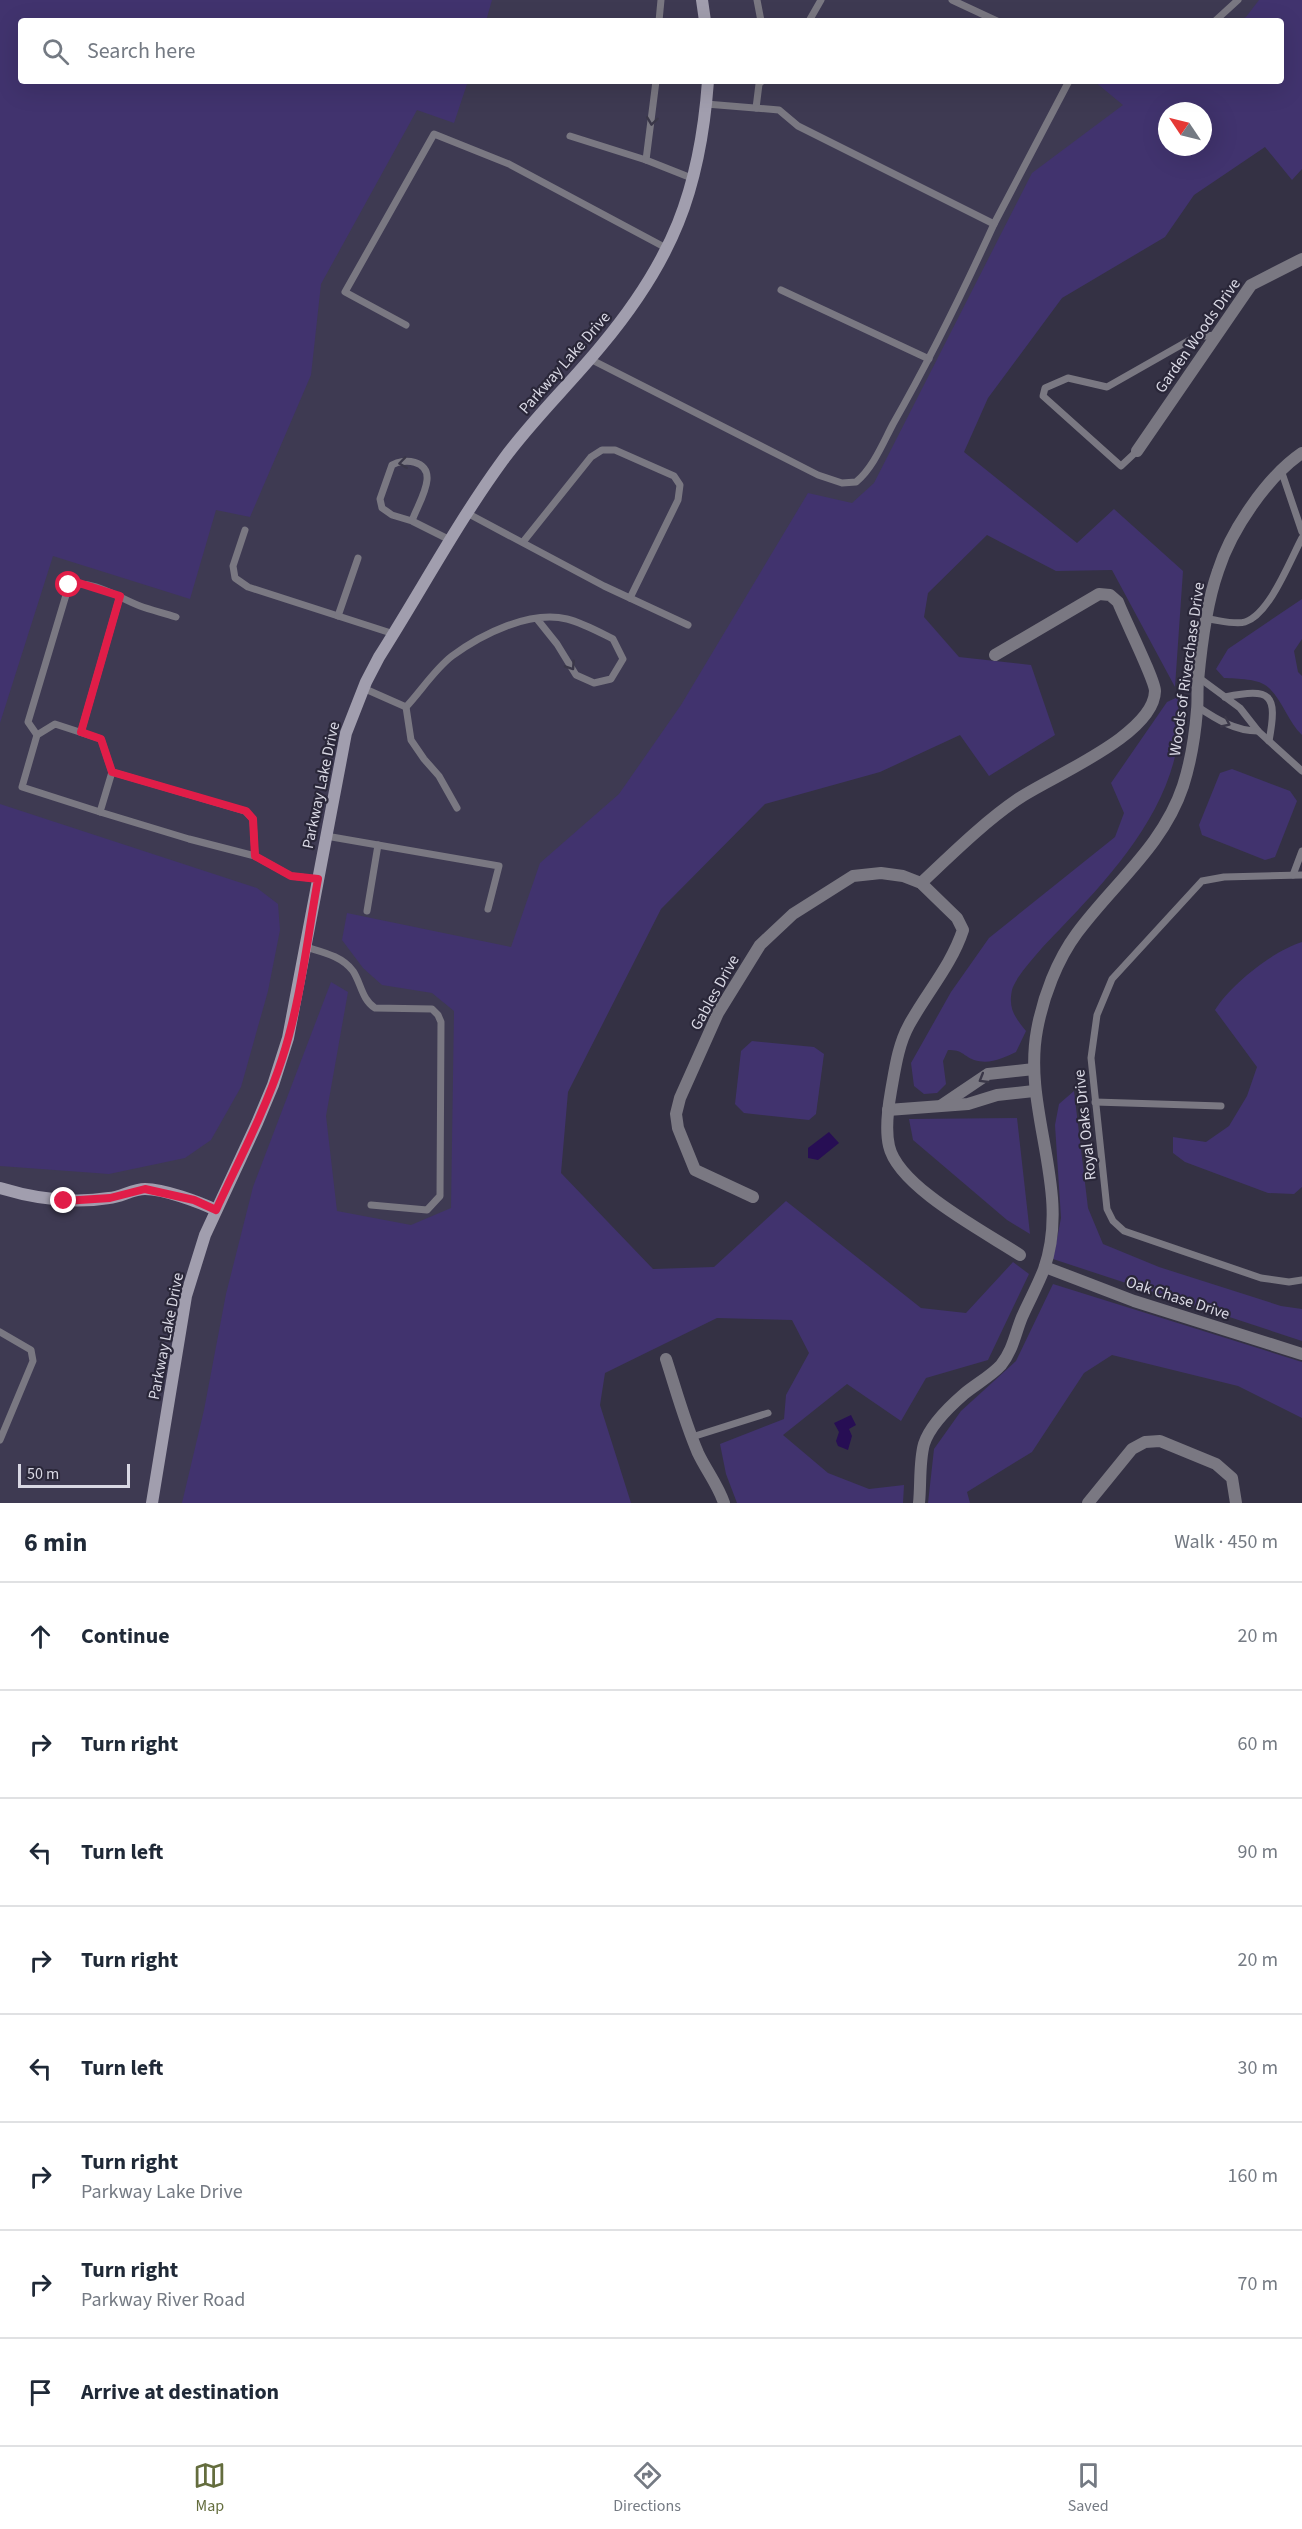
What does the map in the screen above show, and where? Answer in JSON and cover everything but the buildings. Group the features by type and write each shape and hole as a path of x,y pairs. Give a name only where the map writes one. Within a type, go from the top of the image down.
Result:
{"street":[{"path":"702,0 705,18"},
{"name":"Parkway Lake Drive","path":"152,1503 186,1296 216,1210 257,1123 282,1058 293,1016 346,733 363,688 467,513 523,434 590,359 657,271 668,249 694,179 702,140 708,84"},
{"name":"Garden Woods Drive","path":"1137,451 1251,285 1302,259"},
{"name":"Woods of Riverchase Drive","path":"919,1503 924,1444 936,1422 962,1396 1000,1367 1013,1348 1021,1320 1045,1268 1051,1239 1052,1188 1034,1091 1034,1069 1037,1031 1050,983 1075,936 1152,846 1169,818 1188,767 1198,707 1198,677 1212,591 1227,549 1251,508 1281,470 1302,453"},
{"path":"921,883 991,820 1027,794 1109,747 1136,726 1152,707 1155,689 1118,602 1110,595 1099,594 995,655"},
{"name":"Gables Drive","path":"753,1197 695,1170 678,1128 676,1114 680,1098 718,1013 760,945 793,914 854,876 881,873 903,876 921,883 957,918 963,930 951,960 909,1026 896,1060 888,1110 888,1145 895,1162 913,1184 1020,1255"},
{"path":"938,1107 988,1074 1034,1069"},
{"path":"888,1110 968,1104 997,1095 1034,1091"},
{"path":"0,1188 64,1201 110,1198 145,1189 194,1200 216,1210"},
{"name":"Oak Chase Drive","path":"1045,1268 1134,1301 1302,1354"},
{"path":"666,1359 692,1437 724,1503"},
{"path":"1088,1503 1132,1449 1145,1442 1160,1441 1216,1464 1233,1478 1236,1503"}],"lane":[{"path":"659,18 661,0"},
{"path":"757,0 761,18"},
{"path":"811,18 821,0"},
{"path":"952,0 991,18"},
{"path":"1218,18 1238,0"},
{"path":"646,160 656,84"},
{"path":"756,108 759,84"},
{"path":"590,359 818,475 842,483 856,482 866,472 952,316 994,224 1067,84"},
{"path":"706,104 779,110 798,126 994,224"},
{"path":"406,325 345,292 434,134 509,164 668,249"},
{"path":"570,136 646,160 694,179"},
{"path":"781,290 929,359"},
{"path":"1137,451 1121,466 1043,396 1045,388 1068,378 1107,387 1195,337 1216,335"},
{"path":"523,542 591,457 602,450 615,450 674,476 680,485 678,500 630,598"},
{"path":"412,521 427,479 424,468 415,462 400,461 392,465 380,499 382,508 392,515 412,521 450,540"},
{"path":"1281,470 1301,529"},
{"path":"467,513 630,598 688,625"},
{"path":"244,530 233,566 235,578 248,587 394,634"},
{"path":"1208,619 1244,622 1258,614 1270,599 1302,538"},
{"path":"338,616 358,558"},
{"path":"37,735 28,722 69,585 79,583 120,596 138,606 176,616"},
{"path":"81,732 120,596"},
{"path":"406,707 452,657 505,626 537,619 567,619 613,639 622,659 611,679 594,683 576,675 557,644 537,619"},
{"path":"1198,677 1240,708 1258,731 1302,771"},
{"path":"363,688 406,707"},
{"path":"1225,696 1261,692 1269,698 1273,707 1269,741"},
{"path":"406,707 411,740 439,776 457,808"},
{"path":"1198,707 1233,726 1246,731 1258,731"},
{"path":"100,812 112,772 101,739 55,724 37,735 22,787 100,812 189,839 255,856 291,876 318,879"},
{"path":"112,772 246,811 253,819 255,856"},
{"path":"326,836 499,866 488,909"},
{"path":"367,911 378,845"},
{"path":"1293,875 1302,851"},
{"name":"Royal Oaks Drive","path":"1302,875 1224,877 1202,881 1112,979 1097,1016 1091,1058 1107,1209 1113,1221 1124,1231 1261,1278 1289,1282 1302,1280"},
{"path":"306,947 337,958 352,970 369,1004 375,1008 432,1009 441,1022 440,1196 427,1210 371,1205"},
{"path":"1095,1102 1221,1106"},
{"path":"0,1332 25,1344 31,1350 33,1361 0,1440"},
{"path":"692,1437 768,1413"}],"shaded area":[{"path":"0,0 1302,0 1302,103 1212,110 1212,102 1158,102 1158,153 1135,169 527,1050 393,1503 0,1503"},
{"path":"0,0 492,0 487,18 18,18 18,84 467,84 454,123 417,110 321,284 311,375 250,517 216,510 190,599 53,556 0,723"},
{"path":"1259,0 1302,0 1302,169 1292,180 1265,147 1194,195 1165,237 1062,298 988,398 964,452 1077,543 1114,509 1183,571 1175,687 1112,570 1056,571 987,535 928,593 924,617 959,657 1031,665 1055,735 989,776 960,735 880,772 765,804 661,909 568,1092 561,1173 653,1269 714,1267 786,1201 921,1308 966,1313 1013,1262 1029,1274 988,1360 926,1378 901,1421 847,1384 783,1435 828,1473 869,1489 904,1485 903,1503 737,1503 726,1474 720,1444 784,1419 786,1395 809,1353 792,1320 717,1318 605,1373 600,1405 631,1503 182,1503 204,1410 226,1294 253,1187 331,982 348,992 326,1116 337,1211 411,1225 451,1208 454,1011 432,993 382,985 363,968 342,940 347,913 511,947 540,863 619,794 681,705 808,493 852,503 874,483 1032,173 1123,105 1098,84 1284,84 1284,18 1244,18"},
{"path":"1302,599 1302,639 1294,651 1298,672 1302,676 1302,735 1269,688 1260,682 1224,678 1216,669 1228,649"},
{"path":"1178,697 1179,737 1172,769 1149,820 1098,888 1033,958 1014,984 1011,997 1012,1008 1026,1031 1016,1052 985,1062 948,1050 943,1061 946,1084 937,1093 924,1094 914,1086 911,1063 951,992 989,938 1115,837 1124,813 1111,783 1167,702"},
{"path":"1232,769 1290,791 1297,801 1275,857 1265,860 1202,835 1199,825 1220,773"},
{"path":"0,804 257,888 278,904 280,930 268,991 241,1087 211,1140 185,1158 109,1174 0,1166"},
{"path":"1302,942 1302,1187 1294,1194 1268,1193 1185,1162 1173,1153 1173,1137 1206,1142 1229,1126 1247,1096 1257,1067 1215,1010 1242,979 1278,953"},
{"path":"752,1041 814,1047 824,1054 816,1114 809,1120 744,1113 735,1104 741,1051"},
{"path":"1074,1091 1088,1208 1103,1244 1159,1267 1281,1306 1302,1309 1302,1341 1053,1259 1061,1218 1055,1125 1059,1104"},
{"path":"1017,1118 1030,1234 1007,1220 913,1140 909,1119"},
{"path":"829,1132 839,1143 818,1160 808,1158 808,1148"},
{"path":"1053,1284 1302,1362 1302,1418 1238,1386 1112,1355 1084,1373 1032,1452 967,1492 970,1503 928,1503 934,1449 961,1411 1016,1361"},
{"path":"851,1415 856,1425 849,1429 852,1436 848,1450 838,1446 836,1441 839,1432 834,1423"}],"route":[{"path":"64,1201 110,1198 145,1189 194,1200 216,1210 257,1123 282,1058 293,1016 318,879 291,876 255,856 253,819 246,811 112,772 101,739 81,732 120,596 114,592 79,583 69,585"}]}
